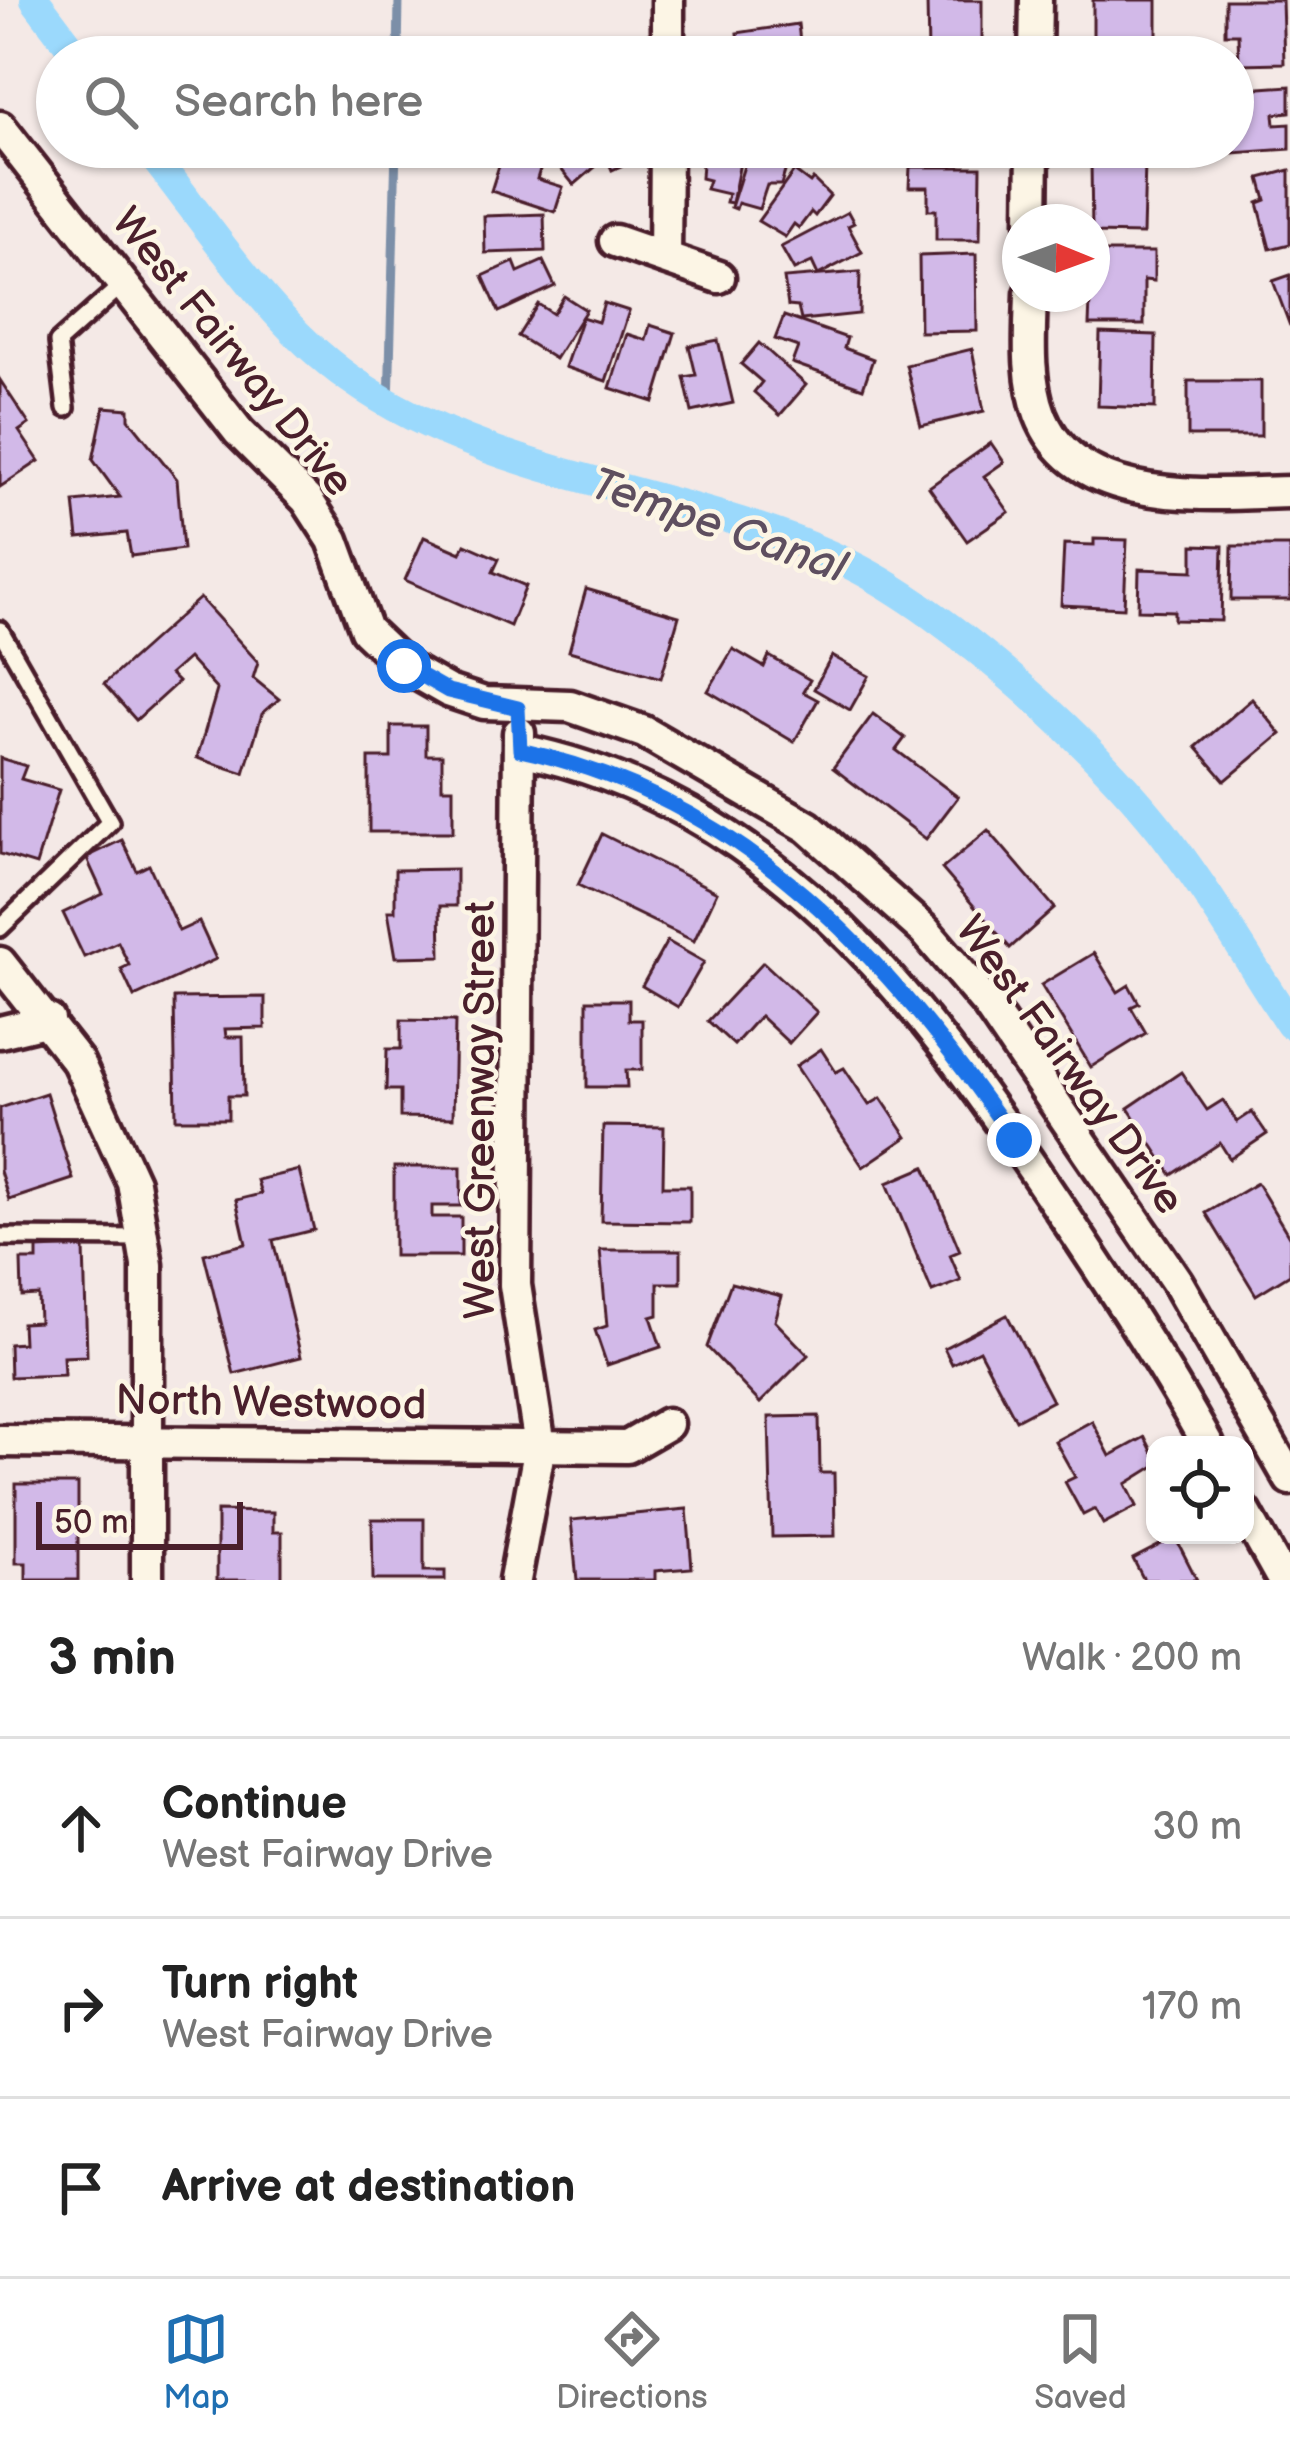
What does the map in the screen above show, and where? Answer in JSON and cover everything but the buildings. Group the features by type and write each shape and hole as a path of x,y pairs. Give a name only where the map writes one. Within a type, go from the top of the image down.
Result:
{"street":[{"path":"668,0 668,36"},
{"path":"1035,36 1036,0"},
{"name":"West Fairway Drive","path":"0,127 239,432 308,500 333,541 366,630 404,666 448,691 518,708 570,706 644,732 698,759 808,827 925,931 988,1005 1177,1282 1290,1479"},
{"path":"664,258 666,168"},
{"path":"1032,204 1033,168"},
{"path":"615,242 719,277"},
{"path":"1030,312 1029,365 1041,416 1066,453 1096,474 1136,488 1290,491"},
{"name":"West Greenway Street","path":"515,1580 540,1446 514,1285 518,708"},
{"path":"520,750 582,767 663,801 757,857 848,932 927,1016 958,1060 1131,1314 1203,1436"},
{"path":"0,963 50,1020 78,1061 133,1182 142,1238 147,1580"},
{"path":"0,1032 50,1020"},
{"name":"North Westwood","path":"0,1441 627,1447 667,1424"},
{"path":"1254,1527 1283,1580"}],"lane":[{"path":"66,408 58,342 123,284"},
{"path":"0,630 110,822 0,928"},
{"path":"0,1237 142,1238"}],"waterway":[{"name":"Tempe Canal","path":"35,0 62,36"},
{"path":"398,36 399,0"},
{"name":"Tempe Canal","path":"162,168 291,328 349,378 406,413 529,462 788,538 849,564 933,615 1066,727 1141,806 1202,886 1290,1024"},
{"path":"389,405 395,168"}],"route":[{"path":"404,666 448,691 518,708 520,750 582,767 663,801 757,857 808,896 927,1016 1014,1140"}]}
